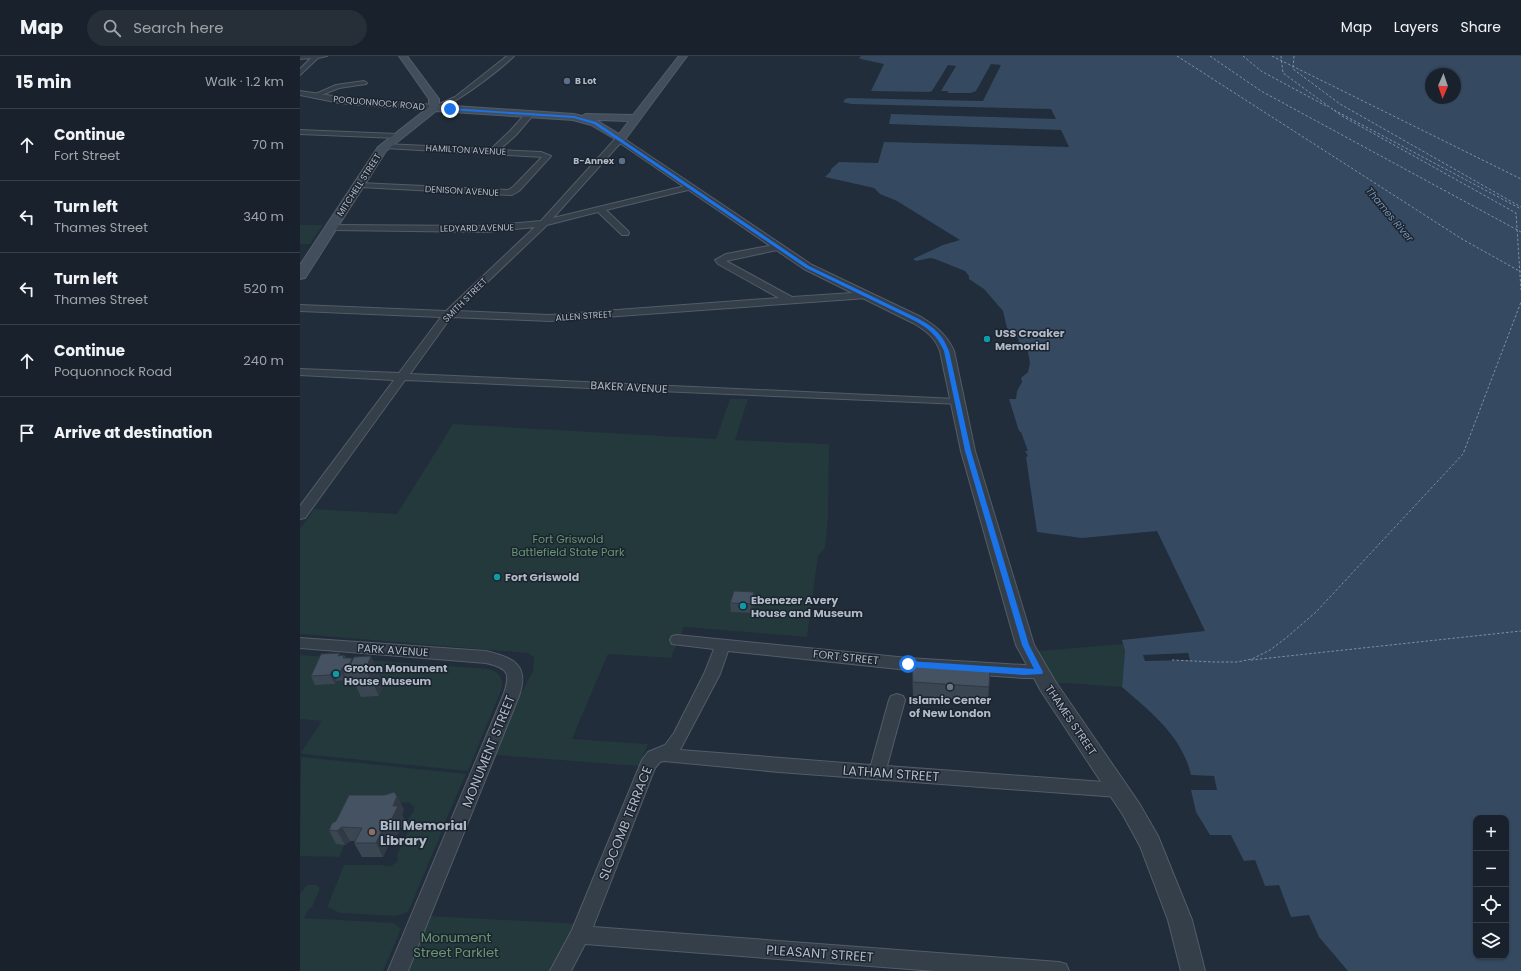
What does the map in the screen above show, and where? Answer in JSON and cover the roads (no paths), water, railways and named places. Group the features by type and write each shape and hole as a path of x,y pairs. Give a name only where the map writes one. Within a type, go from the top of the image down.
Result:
{"main road":[{"path":"403,56 434,99 434,108"},
{"path":"620,140 683,56"},
{"name":"POQUONNOCK ROAD","path":"434,108 580,118 595,123 620,140"},
{"name":"MITCHELL STREET","path":"300,275 385,146 434,108"},
{"path":"580,118 635,118"}],"street":[{"path":"300,58 324,56"},
{"path":"434,108 457,98 511,56"},
{"path":"300,73 316,57"},
{"path":"314,96 338,86 364,83"},
{"name":"POQUONNOCK ROAD","path":"300,94 363,103 434,108"},
{"path":"493,151 513,133 530,114"},
{"path":"300,132 398,136"},
{"name":"THAMES STREET","path":"620,140 808,267 926,325 941,337 947,351 968,451 1025,645 1039,672 1131,809 1150,843 1165,878 1180,920 1193,971"},
{"name":"SMITH STREET","path":"300,515 448,314 544,223 620,140"},
{"name":"HAMILTON AVENUE","path":"385,146 546,155"},
{"name":"DENISON AVENUE","path":"360,185 509,193 516,189 546,158 546,155"},
{"name":"LEDYARD AVENUE","path":"332,227 502,229 544,223 690,187"},
{"path":"600,209 625,233"},
{"path":"779,247 726,257 720,260 739,273 792,301"},
{"name":"ALLEN STREET","path":"300,308 563,318 867,295"},
{"name":"BAKER AVENUE","path":"300,372 957,402"},
{"name":"FORT STREET","path":"677,640 912,664 1039,672"},
{"name":"PARK AVENUE","path":"300,643 486,657 500,660 509,665"},
{"name":"SLOCOMB TERRACE","path":"560,971 580,935 647,767 654,757 671,750 680,737 712,674 723,644"},
{"name":"MONUMENT STREET","path":"398,971 515,685 517,676 514,669 509,665"},
{"path":"877,772 897,700"},
{"name":"LATHAM STREET","path":"664,754 684,757 1118,790"},
{"name":"PLEASANT STREET","path":"580,935 1059,971"}],"water":[{"name":"Thames River","path":"861,56 1521,56 1521,971 1348,971 1319,937 1309,915 1291,917 1279,885 1265,886 1255,860 1244,861 1231,835 1210,835 1196,812 1191,790 1217,790 1214,776 1191,775 1187,761 1173,737 1144,706 1122,687 1125,651 1122,640 1205,631 1157,531 1082,538 1037,532 1026,457 1028,456 1025,451 1028,451 1018,428 1009,399 1016,399 1017,391 1022,382 1021,378 1028,372 1030,363 1028,352 1019,342 1018,338 1007,328 1003,311 984,289 969,279 969,276 965,271 935,259 930,258 916,261 913,259 943,245 960,240 897,201 880,194 874,188 825,177 839,162 878,163 884,142 1069,147 1061,130 889,124 891,114 1056,119 1051,109 851,104 843,102 848,98 983,101 1001,65 991,64 976,91 971,93 948,93 948,91 941,91 956,66 948,65 932,91 871,91 884,64 859,58"}],"place":[{"name":"B Lot","path":"567,81"},
{"name":"B-Annex","path":"622,161"},
{"name":"USS Croaker Memorial","path":"987,339"},
{"name":"Fort Griswold","path":"497,577"},
{"name":"Ebenezer Avery House and Museum","path":"743,606"},
{"name":"Groton Monument House Museum","path":"336,674"},
{"name":"Islamic Center of New London","path":"950,687"},
{"name":"Bill Memorial Library","path":"372,832"}],"park label":[{"name":"Fort Griswold Battlefield State Park","path":"568,545"},
{"name":"Monument Street Parklet","path":"456,944"}]}
